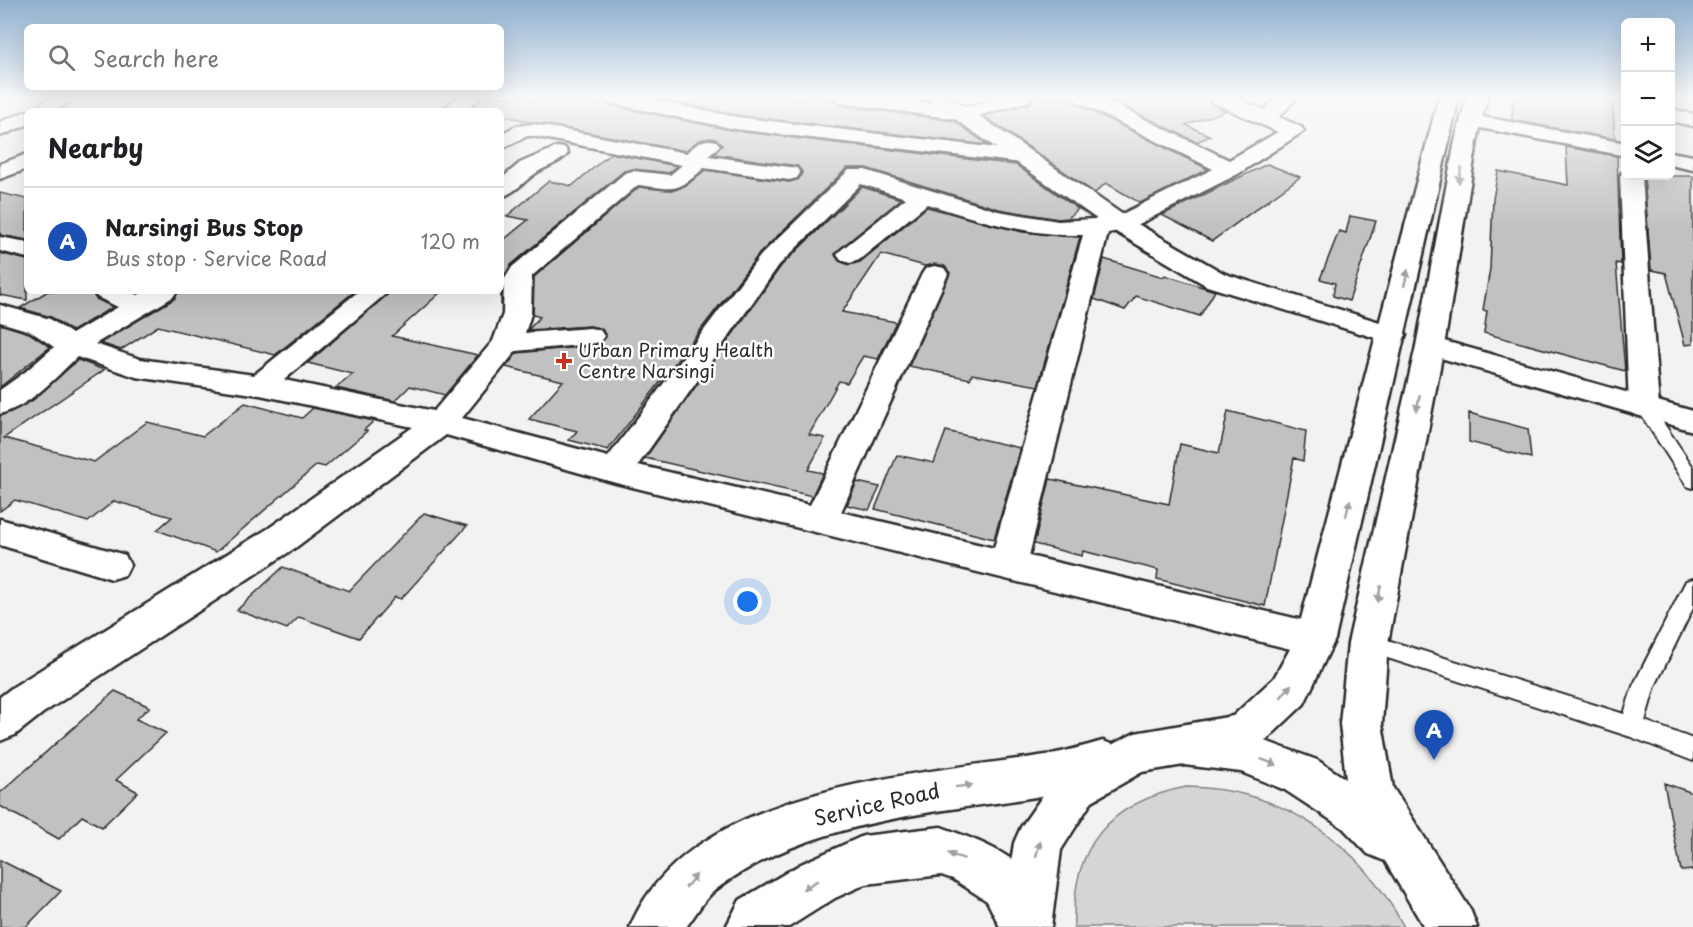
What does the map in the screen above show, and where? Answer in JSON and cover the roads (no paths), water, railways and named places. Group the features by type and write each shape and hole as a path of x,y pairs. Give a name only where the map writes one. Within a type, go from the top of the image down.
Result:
{"street":[{"path":"587,140 695,161 789,173"},
{"path":"0,722 56,682 282,538 441,423 507,343 517,314 517,280 521,272 633,178 675,182 717,140"},
{"path":"881,140 1022,157"},
{"path":"999,140 1108,226 1216,280 1392,335"},
{"path":"1171,140 1230,169"},
{"path":"615,471 770,260 857,175 995,218 1058,228 1108,226 1230,169 1278,140"},
{"path":"1026,925 1038,843 1076,786 1135,753 1244,733 1289,690 1315,639 1439,140"},
{"path":"1453,924 1412,865 1371,794 1361,724 1368,643 1430,346 1466,140"},
{"path":"1574,140 1621,149"},
{"path":"0,146 24,154"},
{"path":"504,188 528,168 557,153"},
{"path":"1675,159 1693,162"},
{"path":"2,171 24,162"},
{"path":"2,171 24,175"},
{"path":"1631,180 1644,407"},
{"path":"850,255 923,196"},
{"path":"1008,565 1108,226"},
{"path":"820,520 935,274"},
{"path":"113,294 139,306"},
{"path":"0,404 36,379 72,346 159,294"},
{"path":"260,385 372,294"},
{"path":"0,313 40,325 72,346 136,368 260,385 441,423 615,471 1315,639"},
{"path":"507,343 590,336"},
{"path":"1430,346 1693,421"},
{"path":"0,532 112,565"},
{"path":"1184,745 1242,752 1301,775 1359,812 1412,865"},
{"name":"Service Road","path":"655,927 696,875 764,834 865,803 957,787 1048,776 1135,753"},
{"path":"751,927 758,918 818,880 863,860 941,851 967,860 1004,884 1026,925"}],"lane":[{"path":"1644,407 1693,481"},
{"path":"1632,727 1644,686 1693,587"},
{"path":"1368,643 1632,727 1693,750"}],"place":[{"name":"Urban Primary Health Centre Narsingi","path":"564,361"},
{"name":"Narsingi Bus Stop","path":"1434,760"}]}
